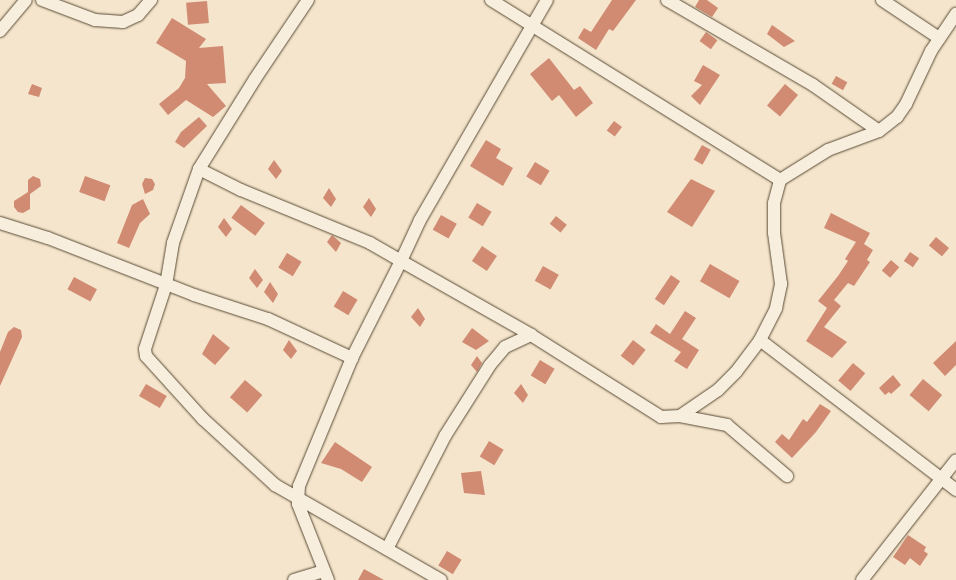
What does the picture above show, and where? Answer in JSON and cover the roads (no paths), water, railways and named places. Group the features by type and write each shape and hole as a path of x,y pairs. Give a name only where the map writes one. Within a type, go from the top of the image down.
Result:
{"street":[{"path":"0,31 26,0"},
{"path":"42,0 95,20 123,22 138,15 151,0"},
{"path":"308,0 255,79 199,169 173,243 166,285 145,349 146,356 203,419 264,476 298,498 441,580"},
{"path":"491,0 533,24 780,180"},
{"path":"294,580 326,575 300,509 298,498 303,470 352,358 420,220 547,0"},
{"path":"667,0 813,85 879,132"},
{"path":"882,0 901,11 939,38"},
{"path":"895,0 901,11"},
{"path":"680,416 718,390 751,356 781,295 774,233 774,203 780,180 828,150 879,132 897,117 906,104 939,38 956,14"},
{"path":"199,169 241,190 370,243 531,335 661,417 680,416 727,425 787,476"},
{"path":"0,223 48,238 166,285 268,319 352,358"},
{"path":"387,549 445,436 490,365 505,347 531,335"},
{"path":"760,340 956,490"},
{"path":"862,580 956,460"}]}
